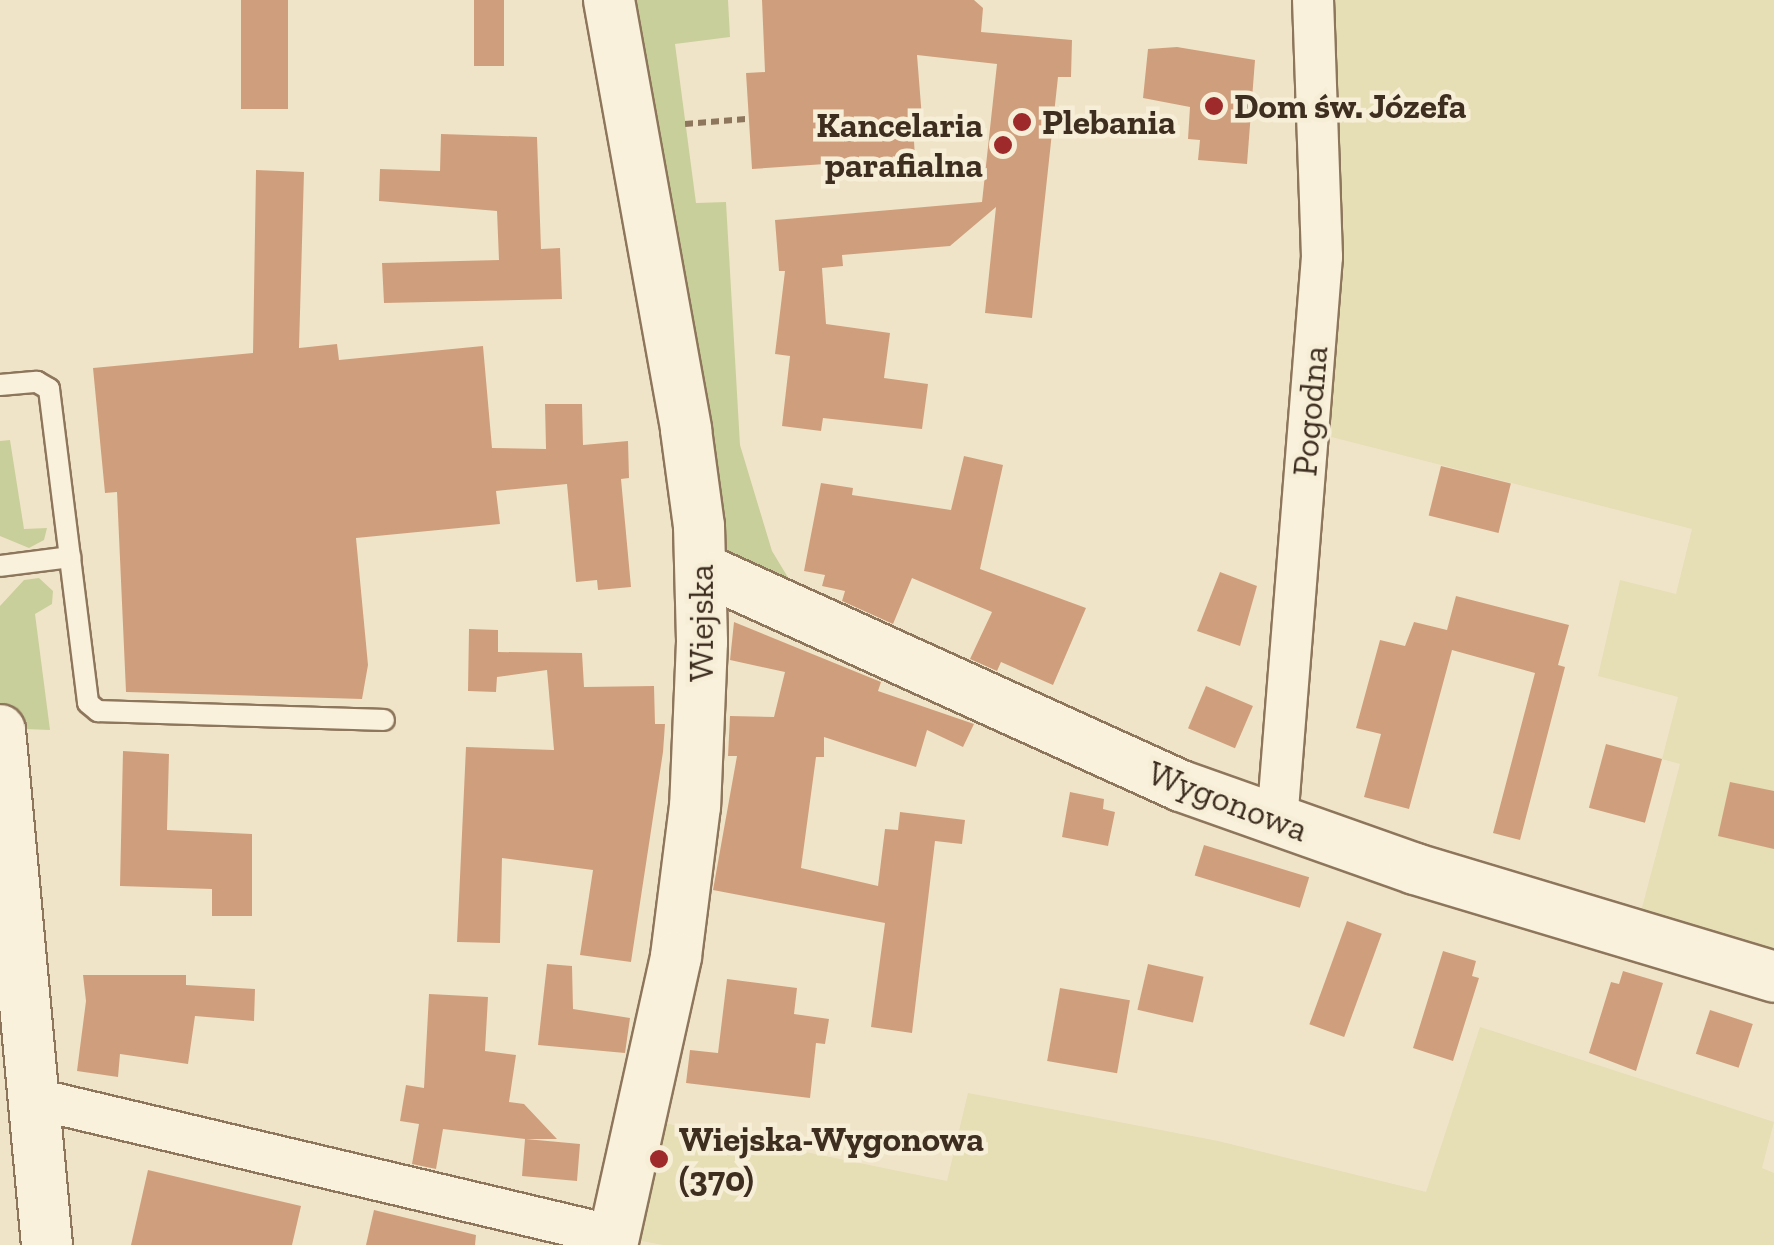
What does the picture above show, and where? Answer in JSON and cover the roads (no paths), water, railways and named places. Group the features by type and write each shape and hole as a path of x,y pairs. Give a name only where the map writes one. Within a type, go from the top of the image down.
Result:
{"street":[{"name":"Wiejska","path":"609,0 686,430 702,574 700,737 676,957 613,1240"},
{"name":"Pogodna","path":"1277,822 1322,257 1313,0"},
{"name":"Wygonowa","path":"702,574 718,576 1088,746 1277,822 1774,977"},
{"path":"0,730 47,1245"},
{"path":"36,1100 613,1240"}],"lane":[{"path":"0,385 37,382 49,389 88,703 98,711 384,720"},
{"path":"0,566 70,557"}],"place":[{"name":"Dom św. Józefa","path":"1214,106"},
{"name":"Plebania","path":"1022,122"},
{"name":"Kancelaria parafialna","path":"1003,145"},
{"name":"Wiejska-Wygonowa (370)","path":"659,1159"}]}
